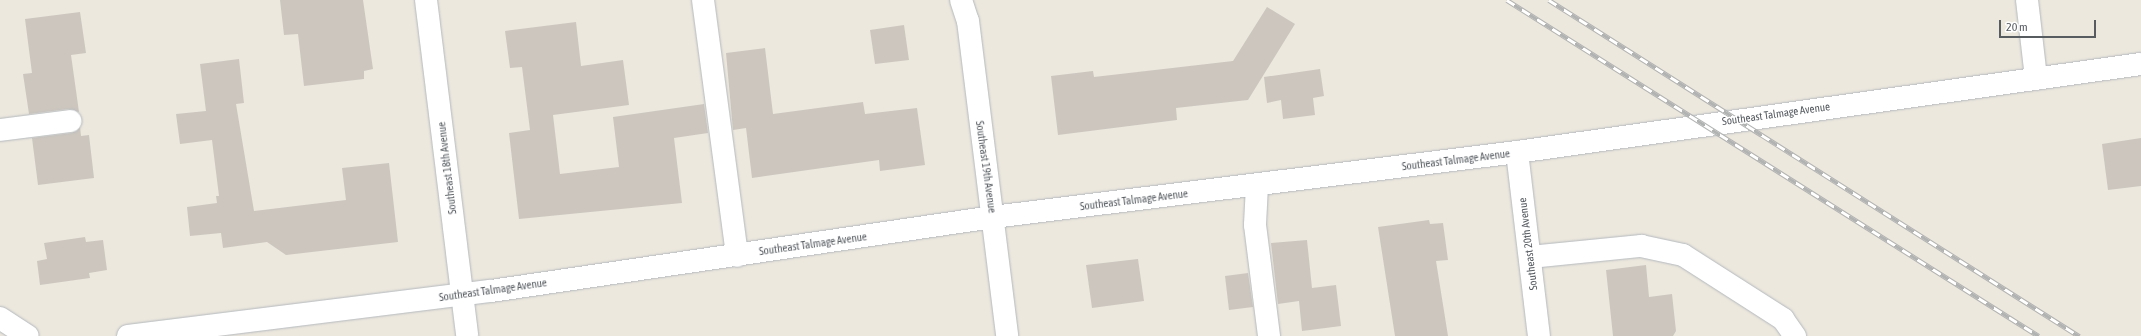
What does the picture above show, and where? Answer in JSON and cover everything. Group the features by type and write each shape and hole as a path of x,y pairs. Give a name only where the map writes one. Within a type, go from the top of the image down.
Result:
{"street":[{"name":"Southeast 18th Avenue","path":"426,0 467,336"},
{"path":"703,0 736,256"},
{"name":"Southeast 19th Avenue","path":"961,0 968,21 1007,336"},
{"path":"2027,0 2036,78"},
{"name":"Southeast Talmage Avenue","path":"128,336 461,294 736,256 993,217 1257,186 1517,152 2141,64"},
{"path":"0,130 70,121"},
{"name":"Southeast 20th Avenue","path":"1517,152 1539,336"},
{"path":"1257,186 1256,225 1269,336"},
{"path":"1530,257 1642,246 1683,255 1783,319 1795,336"}],"building":[{"path":"280,0 363,0 373,69 364,71 364,79 304,86 298,34 284,35"},
{"path":"1267,7 1295,24 1248,100 1176,108 1177,120 1058,135 1051,76 1093,71 1094,77 1233,61"},
{"path":"80,12 86,53 71,55 79,112 68,109 29,114 23,74 32,73 25,19"},
{"path":"576,22 581,66 623,60 629,105 553,115 560,174 619,167 613,117 704,104 708,133 674,138 682,203 519,219 509,133 530,130 522,67 510,68 505,31"},
{"path":"904,25 909,60 875,64 870,30"},
{"path":"765,48 773,114 863,102 865,114 917,108 925,165 880,171 879,160 752,178 746,128 733,130 726,53"},
{"path":"239,59 244,103 236,104 254,211 346,200 342,168 389,163 398,242 286,255 267,242 223,248 221,233 190,236 187,207 217,203 216,196 219,196 212,140 180,144 176,114 206,111 200,64"},
{"path":"1320,69 1324,96 1313,98 1315,115 1283,119 1281,100 1267,103 1264,77"},
{"path":"80,127 81,136 89,135 94,178 38,185 32,138 72,133"},
{"path":"2141,138 2141,186 2108,190 2102,144"},
{"path":"1429,220 1430,224 1443,223 1448,260 1436,261 1448,336 1395,336 1378,227"},
{"path":"85,237 86,242 103,240 107,270 89,273 90,278 40,285 37,261 47,259 44,243"},
{"path":"1307,240 1312,288 1336,285 1341,326 1302,331 1299,301 1278,304 1271,243"},
{"path":"1138,259 1144,301 1092,308 1086,265"},
{"path":"1646,265 1649,297 1672,294 1676,331 1673,336 1613,336 1606,270"},
{"path":"1248,273 1253,307 1229,310 1225,276"}],"railway":[{"path":"1507,0 2039,336"},
{"path":"1549,0 2079,336"}]}
